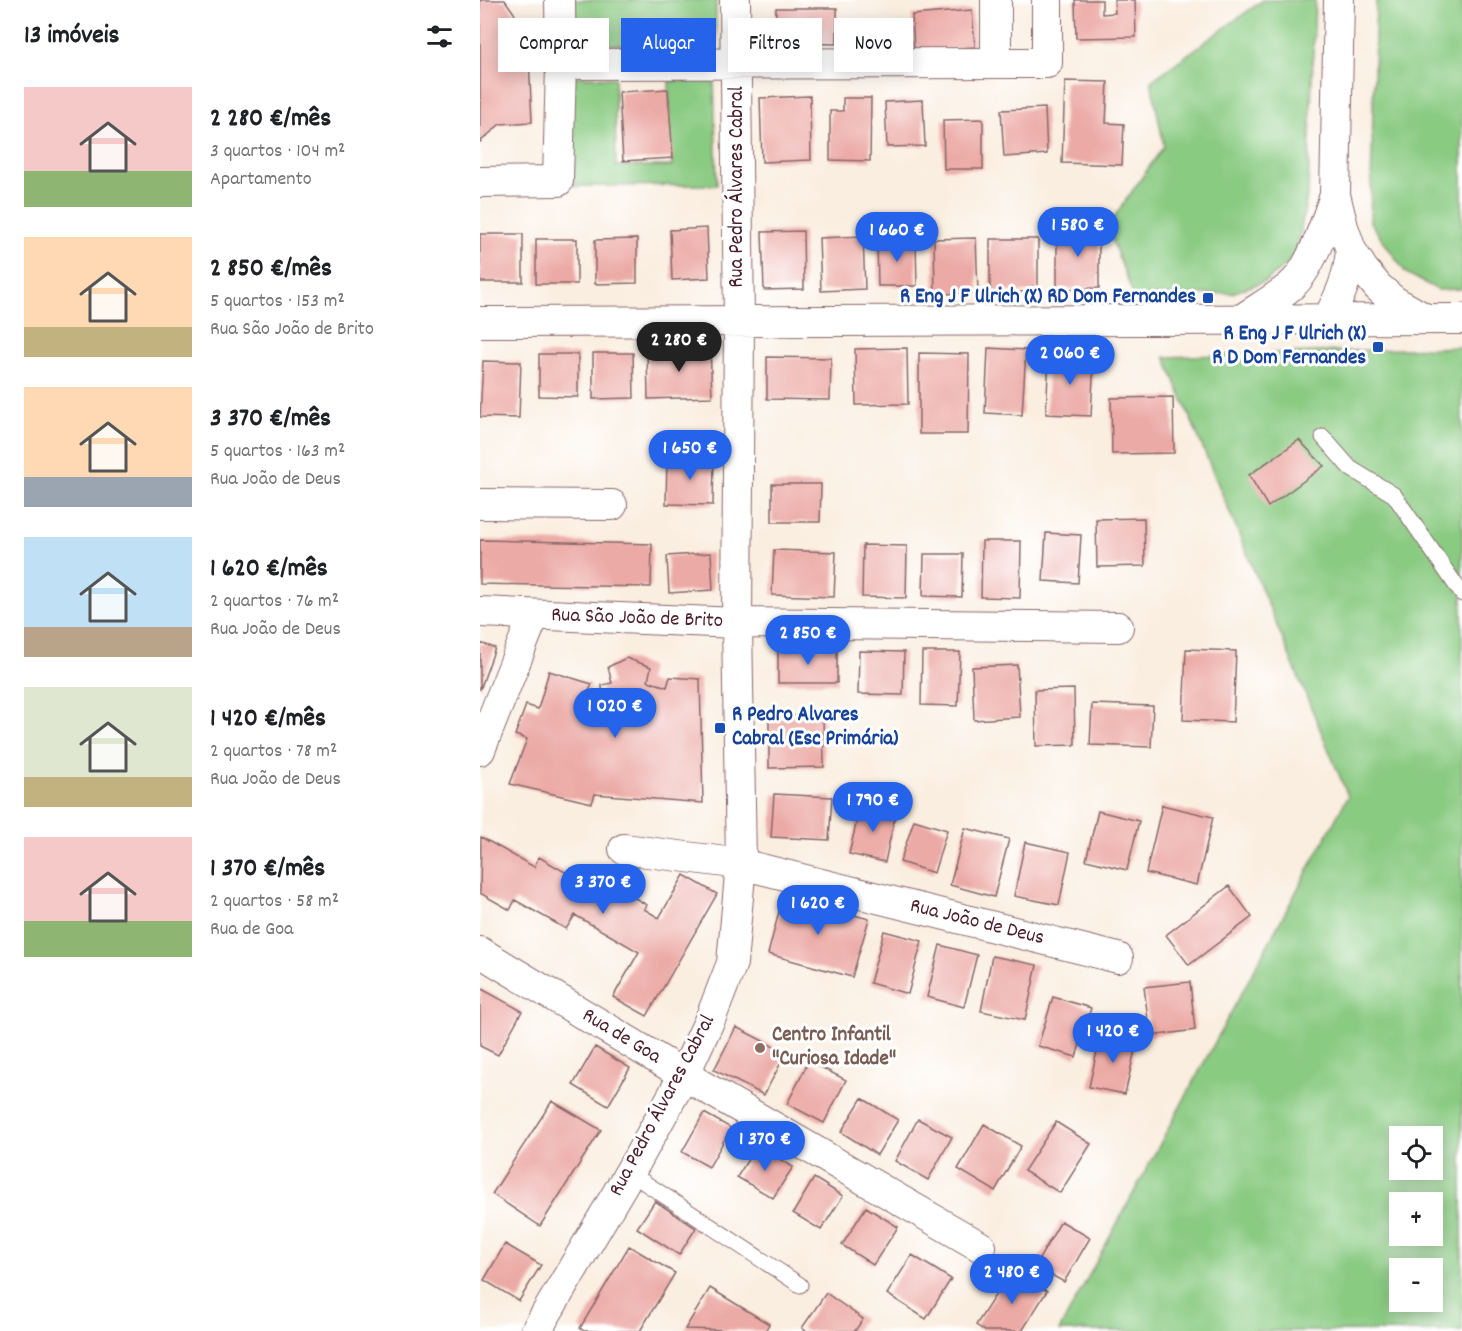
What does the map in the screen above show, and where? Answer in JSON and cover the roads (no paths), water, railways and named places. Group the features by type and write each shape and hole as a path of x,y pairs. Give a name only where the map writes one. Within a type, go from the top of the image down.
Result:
{"street":[{"path":"560,0 560,18"},
{"name":"Rua Pedro Álvares Cabral","path":"735,0 736,18"},
{"path":"996,0 996,63"},
{"path":"822,63 1047,63 1047,0"},
{"path":"1339,0 1335,195 1343,227 1351,250 1378,287 1394,301 1425,319"},
{"path":"609,64 728,63"},
{"path":"480,182 558,180 561,72"},
{"name":"Rua Pedro Álvares Cabral","path":"536,1331 630,1173 684,1075 711,1017 732,963 741,864 736,623 739,320 737,72"},
{"path":"1241,320 1295,282 1306,267 1327,222 1335,195"},
{"path":"1327,320 1341,294 1350,267 1351,250"},
{"path":"1312,254 1311,272 1327,320"},
{"path":"480,322 1462,319"},
{"path":"480,504 612,504"},
{"name":"Rua São João de Brito","path":"480,612 736,623 1118,627"},
{"path":"480,750 534,615"},
{"name":"Rua João de Deus","path":"624,849 741,864 1119,958"},
{"name":"Rua de Goa","path":"480,952 684,1075 981,1247"}],"lane":[{"path":"1323,437 1350,468 1394,495 1457,577 1462,594"},
{"path":"630,1173 800,1285"}],"place":[{"name":"R Eng J F Ulrich (X) RD Dom Fernandes","path":"1208,298"},
{"name":"R Eng J F Ulrich (X) R D Dom Fernandes","path":"1378,347"},
{"name":"R Pedro Alvares Cabral (Esc Primária)","path":"720,728"},
{"name":"Centro Infantil \"Curiosa Idade\"","path":"760,1048"}]}
